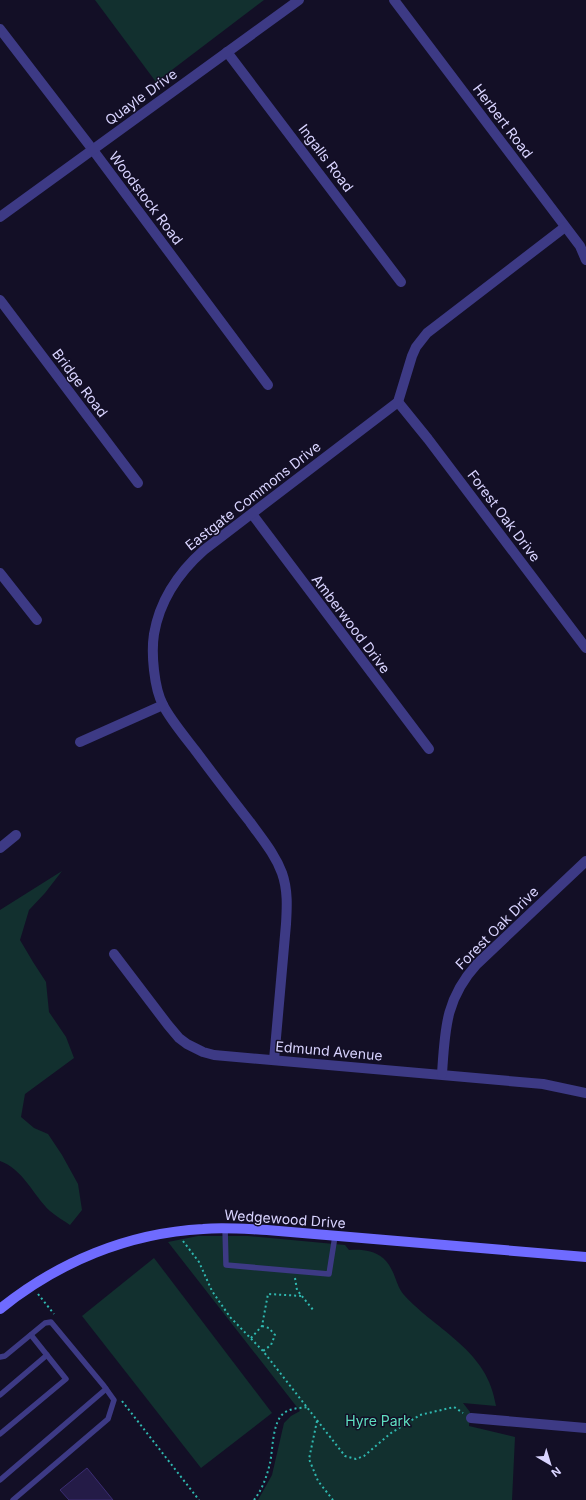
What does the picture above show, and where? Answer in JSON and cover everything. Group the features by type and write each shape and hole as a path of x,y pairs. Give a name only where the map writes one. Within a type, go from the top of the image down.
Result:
{"street":[{"name":"Quayle Drive","path":"0,217 299,0"},
{"name":"Herbert Road","path":"394,0 580,246 586,260"},
{"name":"Woodstock Road","path":"0,29 93,150 268,385"},
{"name":"Ingalls Road","path":"227,52 401,282"},
{"path":"398,402 412,356 416,347 427,333 565,227"},
{"name":"Bridge Road","path":"0,300 138,483"},
{"name":"Eastgate Commons Drive","path":"274,1060 287,902 282,874 271,850 188,741 163,705 154,669 153,649 156,625 161,607 169,589 191,561 398,402"},
{"name":"Forest Oak Drive","path":"398,402 428,439 586,648"},
{"name":"Amberwood Drive","path":"252,514 429,749"},
{"path":"0,573 37,620"},
{"path":"80,742 163,705"},
{"path":"0,848 16,835"},
{"name":"Forest Oak Drive","path":"442,1074 445,1035 449,1013 456,993 465,977 586,861"},
{"name":"Edmund Avenue","path":"114,954 168,1025 186,1044 203,1052 238,1058 442,1074 543,1084 586,1094"},
{"name":"Wedgewood Drive","path":"0,1309 31,1285 77,1260 118,1244 176,1231 225,1228 586,1257"},
{"path":"471,1418 586,1428"}],"lane":[{"path":"225,1228 226,1264 329,1274 335,1236"},
{"path":"0,1357 5,1356 45,1323 51,1322 114,1400 108,1419 13,1500"},
{"path":"0,1434 66,1379 31,1334"},
{"path":"0,1395 47,1355"},
{"path":"0,1480 106,1389"}],"path":[{"path":"176,1231 199,1262 212,1291 230,1316 262,1350 345,1456 356,1459 364,1456 391,1433 420,1415 454,1407 471,1418"},
{"path":"294,1271 297,1290 314,1311"},
{"path":"251,1338 262,1326 268,1294 302,1296"},
{"path":"262,1326 269,1328 275,1335 270,1344 262,1350"},
{"path":"254,1500 258,1495 270,1464 276,1425 283,1414 295,1408 308,1407"},
{"path":"318,1420 309,1459 318,1481 333,1500"}],"green space":[{"path":"95,0 264,0 156,82"},
{"path":"62,871 45,893 29,910 20,940 46,982 49,1012 66,1037 74,1058 25,1094 21,1117 34,1128 48,1134 62,1155 78,1184 82,1210 70,1225 57,1217 44,1205 15,1170 0,1161 0,910"},
{"name":"Hyre Park","path":"198,1236 248,1236 345,1245 349,1250 367,1251 375,1253 383,1258 393,1272 404,1295 417,1308 460,1343 483,1370 491,1387 496,1406 463,1403 470,1412 469,1426 515,1437 512,1500 258,1500 272,1475 284,1423 291,1416 300,1411 168,1242"},
{"path":"154,1258 272,1413 201,1468 82,1316"}],"building":[{"path":"87,1468 113,1500 69,1500 60,1490"}]}
